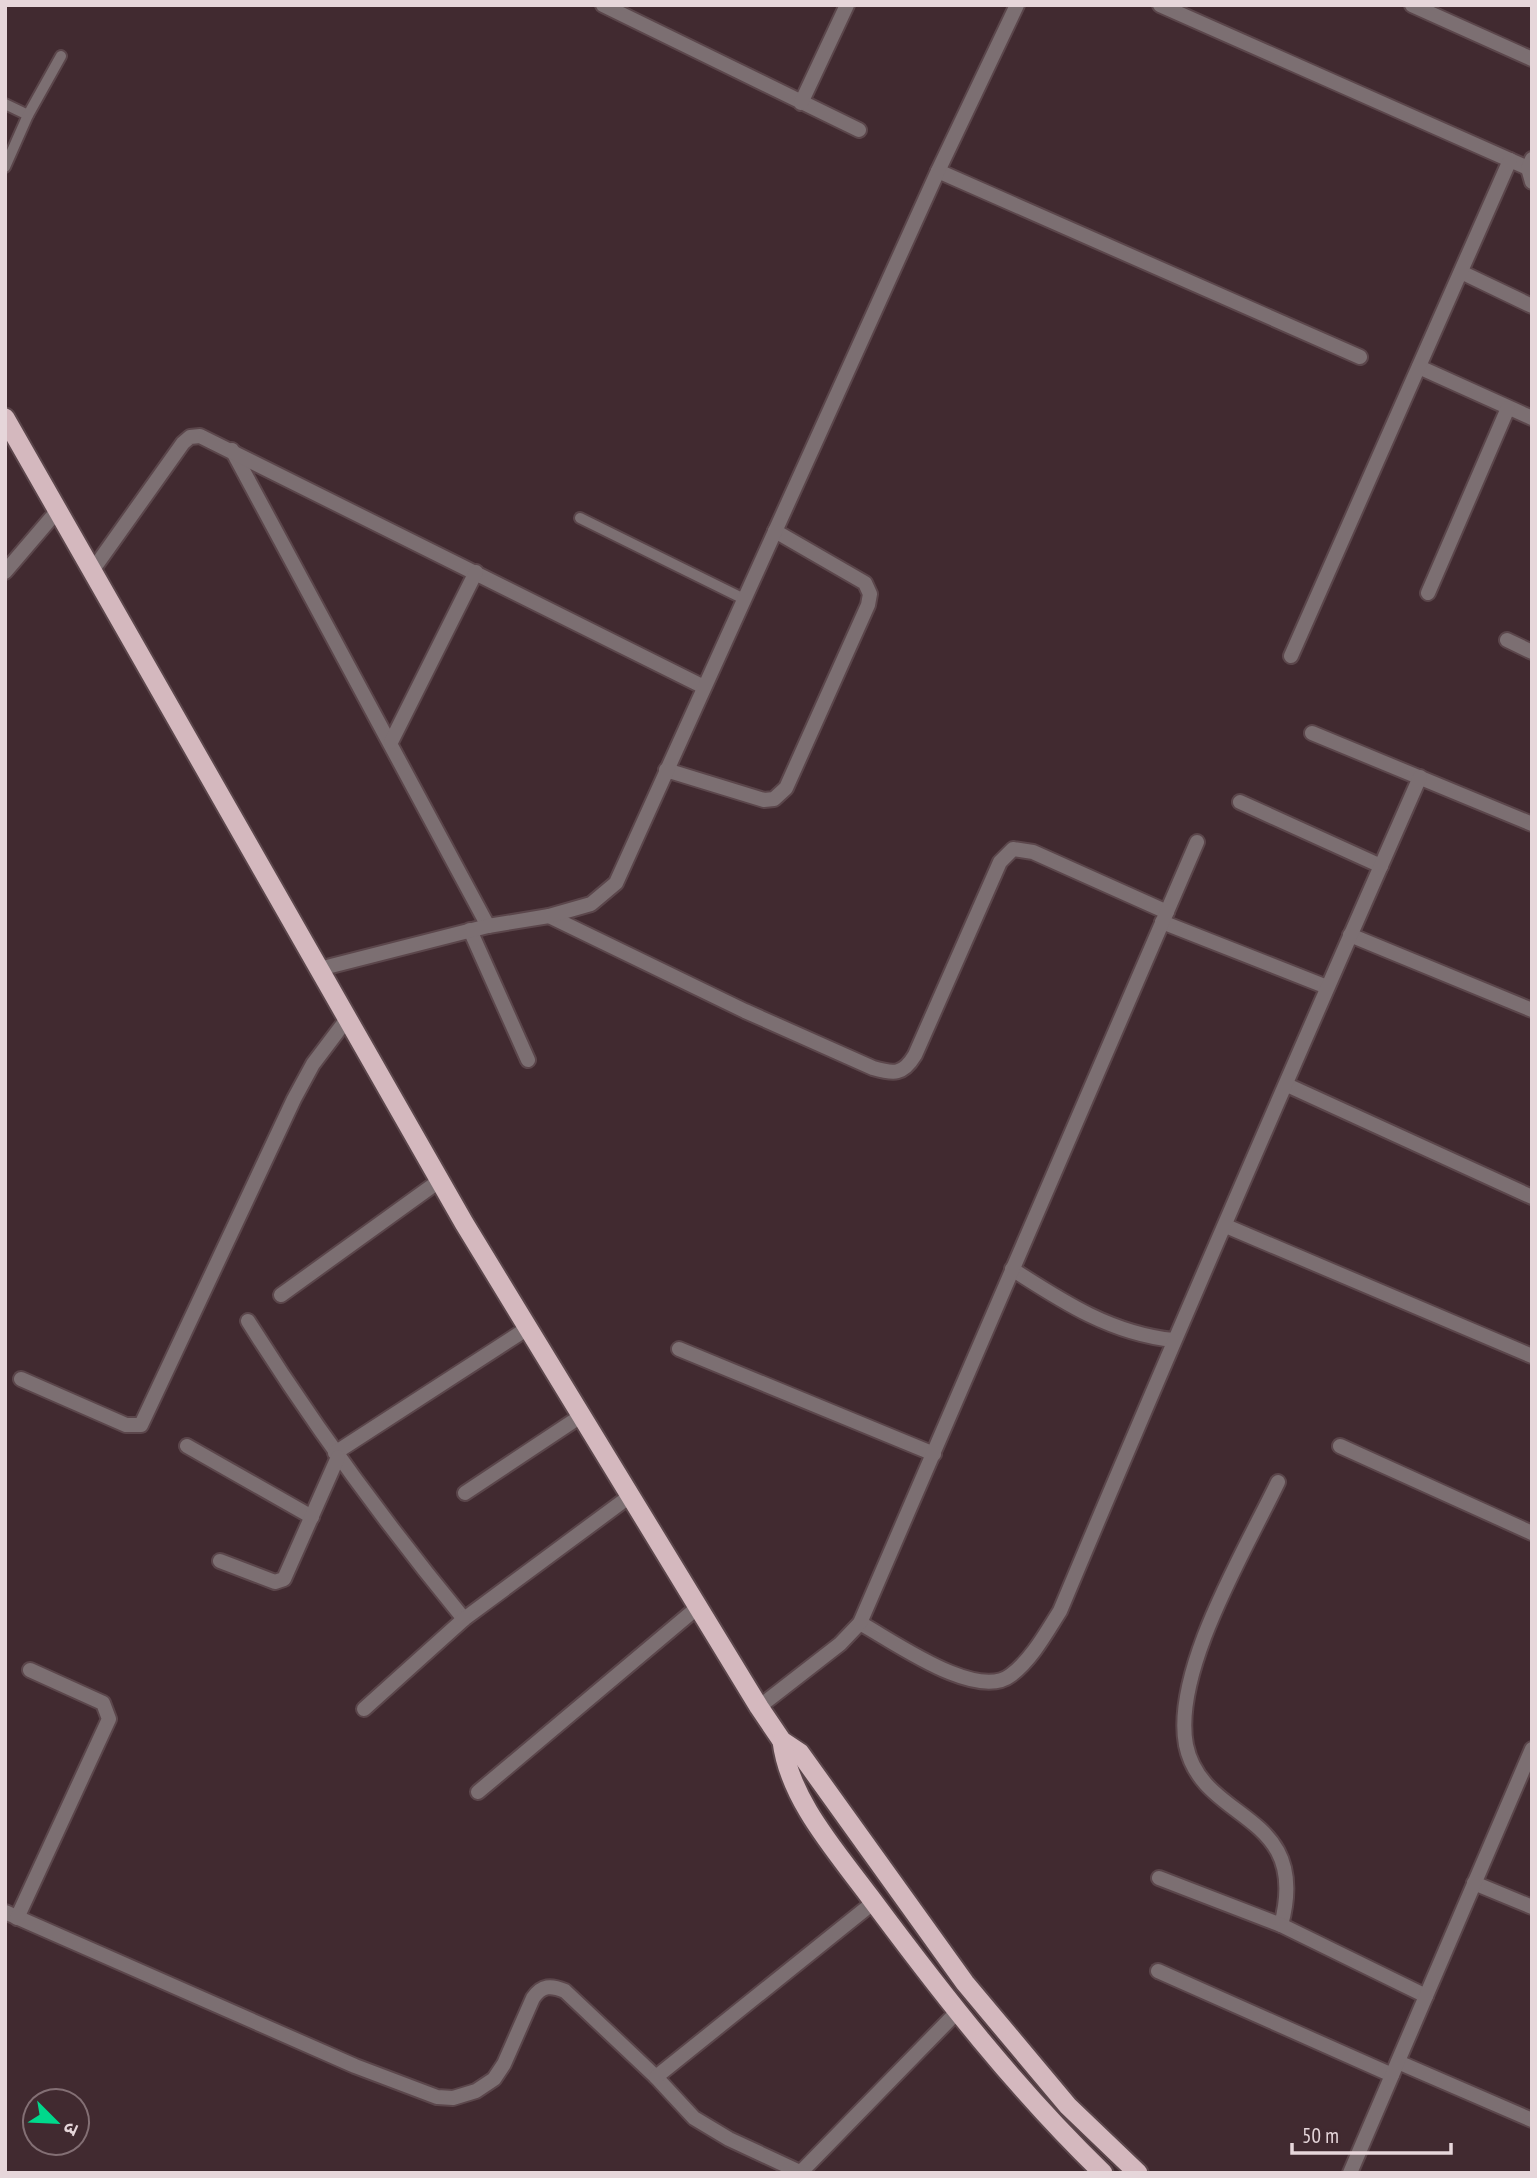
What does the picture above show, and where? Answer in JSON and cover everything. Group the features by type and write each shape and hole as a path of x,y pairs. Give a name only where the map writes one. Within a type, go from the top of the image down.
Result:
{"highway":[{"path":"5,418 439,1181 759,1707 782,1741 800,1753 965,1983 1068,2106 1138,2173"},
{"path":"782,1741 785,1764 819,1828 957,2012 1051,2122 1103,2173"}],"street":[{"path":"603,5 859,130"},
{"path":"801,103 847,5"},
{"path":"319,969 470,930 549,916 591,904 616,883 938,171 1017,5"},
{"path":"1160,5 1530,169"},
{"path":"1412,5 1532,59"},
{"path":"1290,656 1510,160"},
{"path":"938,171 1360,357"},
{"path":"1461,272 1532,306"},
{"path":"1419,367 1532,418"},
{"path":"1428,593 1508,408"},
{"path":"92,571 183,443 200,436 704,687"},
{"path":"232,450 488,926"},
{"path":"5,572 58,510"},
{"path":"666,770 764,800 774,799 786,788 868,605 870,594 864,583 775,531"},
{"path":"391,742 476,572"},
{"path":"1507,640 1532,652"},
{"path":"1312,733 1532,824"},
{"path":"860,1623 960,1677 984,1683 999,1682 1012,1675 1042,1640 1060,1611 1174,1340 1420,777"},
{"path":"1240,802 1381,866"},
{"path":"759,1707 840,1644 860,1623 1197,842"},
{"path":"549,916 745,1011 873,1068 893,1073 908,1067 915,1055 1000,862 1013,849 1033,852 1165,917 1327,987"},
{"path":"470,930 528,1060"},
{"path":"1350,935 1532,1010"},
{"path":"21,1379 125,1425 141,1425 293,1099 313,1065 347,1019"},
{"path":"1287,1085 1532,1198"},
{"path":"281,1294 439,1181"},
{"path":"1226,1226 1532,1356"},
{"path":"1012,1269 1086,1314 1120,1330 1147,1338 1174,1340"},
{"path":"248,1321 336,1455 393,1533 464,1619"},
{"path":"220,1561 279,1582 289,1571 336,1455 528,1328"},
{"path":"679,1349 934,1454"},
{"path":"465,1493 581,1416"},
{"path":"187,1446 312,1517"},
{"path":"1340,1446 1532,1533"},
{"path":"1278,1482 1211,1623 1194,1667 1184,1710 1186,1747 1205,1782 1265,1835 1285,1865 1288,1901 1281,1925"},
{"path":"365,1709 464,1619 629,1496"},
{"path":"478,1792 698,1607"},
{"path":"30,1670 103,1703 109,1719 11,1915 355,2066 437,2097 453,2098 476,2091 494,2079 504,2064 533,1998 547,1986 565,1991 656,2077 694,2118 709,2129 801,2173 957,2012"},
{"path":"1350,2173 1532,1749"},
{"path":"1159,1878 1281,1925 1426,1996"},
{"path":"1474,1883 1532,1907"},
{"path":"656,2077 874,1902"},
{"path":"1158,1971 1395,2068 1532,2120"}],"lane":[{"path":"5,167 28,115 61,55"},
{"path":"5,104 28,115"},
{"path":"580,518 744,599"}]}
